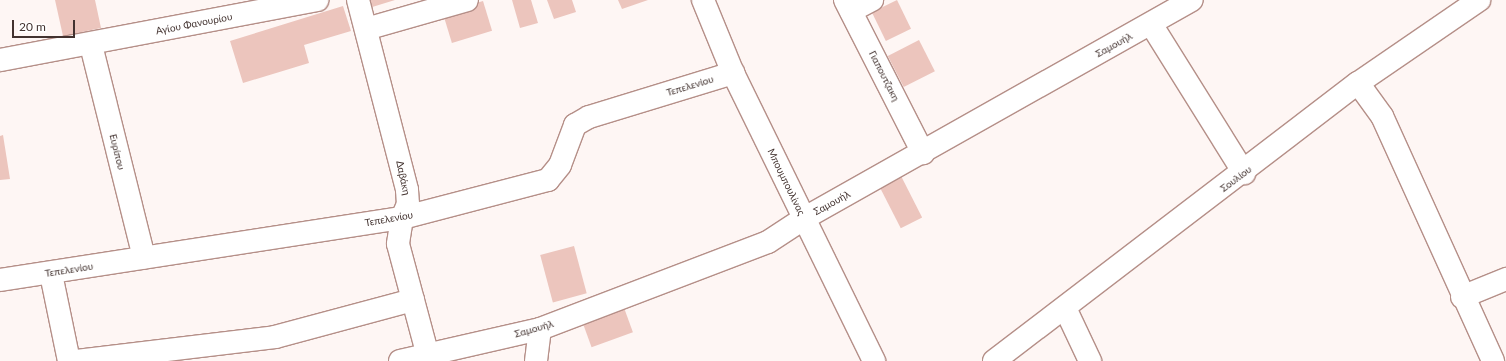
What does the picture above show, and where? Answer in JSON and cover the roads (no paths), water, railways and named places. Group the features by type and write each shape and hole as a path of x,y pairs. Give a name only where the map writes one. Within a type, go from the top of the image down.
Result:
{"street":[{"name":"Αγίου Φανουρίου","path":"0,60 90,45 317,0"},
{"name":"Δαβάκη","path":"358,0 407,190 408,204 402,218 398,244 428,356"},
{"path":"366,29 467,0"},
{"path":"848,6 872,0"},
{"name":"Σαμουήλ","path":"400,361 428,356 540,329 768,242 803,219 923,153 1192,0"},
{"name":"Σουλίου","path":"994,361 1244,173 1358,83 1479,0"},
{"name":"Μπουμπουλίνας","path":"706,1 733,73 803,219 874,361"},
{"name":"Γιαπουτζακη","path":"848,6 923,153"},
{"path":"1151,24 1244,173"},
{"name":"Ευρίπου","path":"90,45 144,258"},
{"name":"Τεπελενίου","path":"0,280 51,274 402,218 548,180 560,165 576,125 589,117 733,73"},
{"path":"1358,83 1382,116 1492,361"},
{"path":"51,274 69,361"},
{"path":"1462,297 1506,279"},
{"path":"75,361 275,337 413,300"},
{"path":"1065,308 1090,361"},
{"path":"536,361 540,329"}]}
